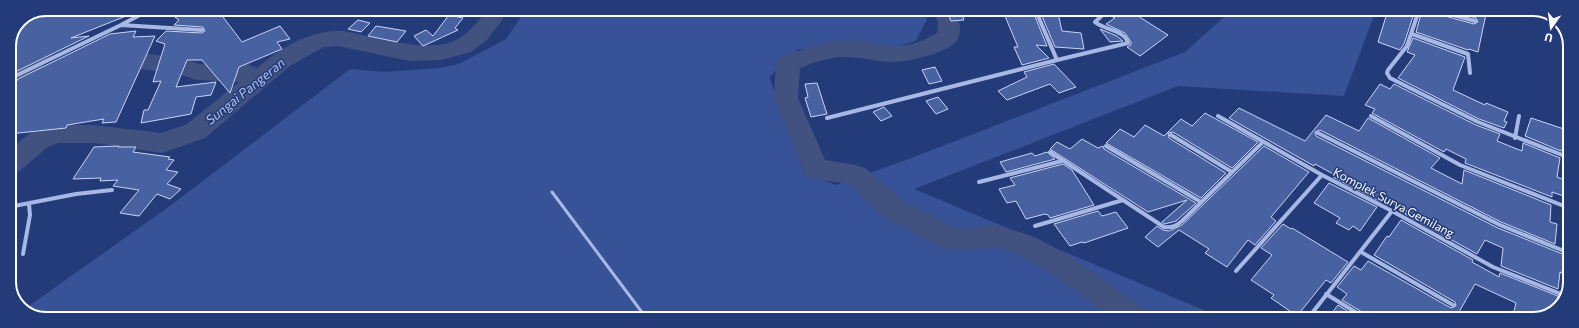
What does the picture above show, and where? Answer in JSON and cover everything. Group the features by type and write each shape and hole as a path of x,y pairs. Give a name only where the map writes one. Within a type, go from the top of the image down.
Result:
{"street":[{"path":"16,76 138,16"},
{"path":"1038,16 1057,60"},
{"path":"827,118 1057,60 1120,46 1128,42 1127,39 1121,34 1097,24 1095,22 1096,19 1100,16"},
{"path":"1417,16 1412,34 1404,50 1389,68 1387,73 1390,78 1425,97 1515,138 1563,155"},
{"path":"1457,16 1475,21"},
{"path":"121,25 202,30"},
{"path":"1412,34 1468,54 1470,73"},
{"name":"Komplek Surya Gemilang","path":"1218,116 1322,175 1392,211 1493,267 1561,294"},
{"path":"1371,116 1460,165 1563,205"},
{"path":"1515,138 1519,116"},
{"path":"1318,133 1500,225 1563,251"},
{"path":"1171,135 1232,172"},
{"path":"1050,152 1164,227 1170,228 1182,221 1263,142"},
{"path":"1106,146 1201,202"},
{"path":"979,182 1062,161"},
{"path":"1236,271 1322,175"},
{"path":"16,206 76,194 112,190"},
{"path":"1035,226 1123,200"},
{"path":"23,254 30,215 29,204"},
{"path":"1313,312 1392,211"},
{"path":"1361,252 1453,305"},
{"path":"1326,294 1356,312"}],"lane":[{"path":"552,192 642,312"}],"shaded area":[{"path":"521,16 927,16 927,19 916,41 893,48 798,49 769,77 804,172 836,185 906,160 1185,52 1225,16 1374,16 1344,96 1178,86 914,189 1208,312 46,312 36,310 28,306 170,206 350,69 385,72 438,68 459,64 506,39"}],"building":[{"path":"46,16 126,16 71,38 89,36 16,72 16,46 18,34 29,21 34,18"},
{"path":"173,16 222,16 242,42 280,26 290,39 277,42 282,49 239,67 230,93 202,60 187,60 176,87 216,82 211,95 196,97 191,114 141,123 144,110 148,110 161,81 153,82 165,44 156,41 166,31 202,33 205,31 203,27 174,25 179,20"},
{"path":"448,16 463,18 455,28 458,30 423,46 414,36 426,30 433,36"},
{"path":"949,16 963,16 964,20 951,21"},
{"path":"1005,16 1035,16 1047,46 1036,45 1049,58 1022,65 1014,47 1018,47"},
{"path":"1042,16 1059,16 1062,31 1081,33 1084,49 1055,47"},
{"path":"1111,16 1138,16 1168,35 1140,56 1127,47 1131,45 1131,42 1125,33 1106,24 1115,18"},
{"path":"1386,16 1413,16 1404,44 1400,50 1378,42"},
{"path":"1420,16 1445,16 1474,24 1478,22 1476,18 1469,16 1486,16 1478,52 1416,32"},
{"path":"358,20 370,23 361,32 348,29"},
{"path":"376,26 406,31 397,42 368,36"},
{"path":"1100,29 1117,36 1123,41 1110,42"},
{"path":"136,31 133,37 155,36 116,122 102,123 104,119 67,125 66,128 16,133 16,82 18,79 110,34"},
{"path":"1413,38 1465,57 1453,90 1485,105 1486,103 1508,112 1504,121 1507,122 1504,128 1479,119 1398,78 1415,55 1407,52"},
{"path":"1054,64 1076,87 1059,93 1050,84 1007,100 998,91 1027,77 1024,72"},
{"path":"935,67 942,81 929,84 922,70"},
{"path":"817,83 827,114 811,117 805,98 808,97 805,84"},
{"path":"1380,84 1390,89 1394,84 1476,125 1500,134 1497,141 1522,151 1523,143 1560,158 1557,177 1563,179 1563,196 1552,192 1552,197 1465,163 1466,159 1446,149 1444,152 1372,113 1375,109 1365,105"},
{"path":"938,97 948,109 936,114 926,101"},
{"path":"884,107 892,116 881,121 873,112"},
{"path":"1239,108 1305,141 1326,115 1359,131 1368,118 1440,158 1431,168 1462,184 1464,170 1551,205 1550,222 1557,224 1555,244 1501,222 1320,130 1315,132 1316,136 1498,228 1563,254 1563,267 1562,273 1560,272 1558,289 1501,266 1503,248 1485,240 1477,254 1405,214 1407,211 1385,199 1381,202 1333,177 1335,175 1315,164 1314,166 1229,118"},
{"path":"1205,113 1258,142 1232,168 1173,132 1168,133 1169,138 1226,173 1201,198 1106,143 1120,129 1134,137 1145,125 1164,136 1181,119 1192,126"},
{"path":"1531,118 1563,129 1563,150 1561,151 1525,136"},
{"path":"1082,139 1098,148 1103,146 1104,149 1196,203 1176,221 1165,224 1162,222 1187,200 1148,212 1050,149 1057,142 1070,149"},
{"path":"119,146 118,147 136,147 133,152 170,157 168,159 174,160 166,170 178,172 167,184 181,189 170,199 157,194 139,216 120,213 139,190 113,186 118,180 100,181 101,178 73,179 94,147"},
{"path":"1264,146 1309,172 1271,217 1276,221 1255,245 1248,240 1227,267 1205,253 1209,249 1179,230 1158,247 1145,237 1157,226 1163,230 1169,231 1182,225"},
{"path":"1047,152 1055,159 1006,172 1000,162 1032,153 1035,156"},
{"path":"1063,164 1072,170 1094,205 1050,218 1045,214 1026,219 1016,201 1007,203 999,189 1015,185 1010,178"},
{"path":"1329,183 1377,207 1360,231 1353,226 1349,230 1336,223 1340,218 1314,203"},
{"path":"1098,211 1102,216 1116,212 1128,228 1084,243 1082,242 1070,246 1054,224"},
{"path":"1401,220 1473,260 1472,262 1499,277 1500,273 1558,296 1557,300 1548,308 1537,312 1514,312 1516,303 1475,284 1459,312 1362,312 1342,300 1347,294 1337,287 1354,266 1361,270 1368,261 1451,308 1456,306 1455,302 1374,255 1387,236 1389,237"},
{"path":"1283,224 1348,262 1331,283 1326,280 1300,312 1291,312 1271,298 1274,295 1251,280 1272,255 1261,248"},
{"path":"1338,305 1349,312 1332,312"}],"waterway":[{"name":"Sungai Pangeran","path":"16,159 39,140 58,134 94,134 162,143 196,131 282,60 319,40 338,38 409,53 441,52 463,46 479,35 492,19 492,16"},
{"path":"946,16 949,23 948,37 927,48 903,54 887,54 864,50 841,49 821,53 788,63 786,98 815,169 856,175 893,209 948,238 968,239 998,236 1027,246 1061,265 1126,312"},
{"path":"56,38 31,64 28,76 38,81 58,76"},
{"path":"109,60 117,58 181,66 197,72 243,74 248,72"}]}
